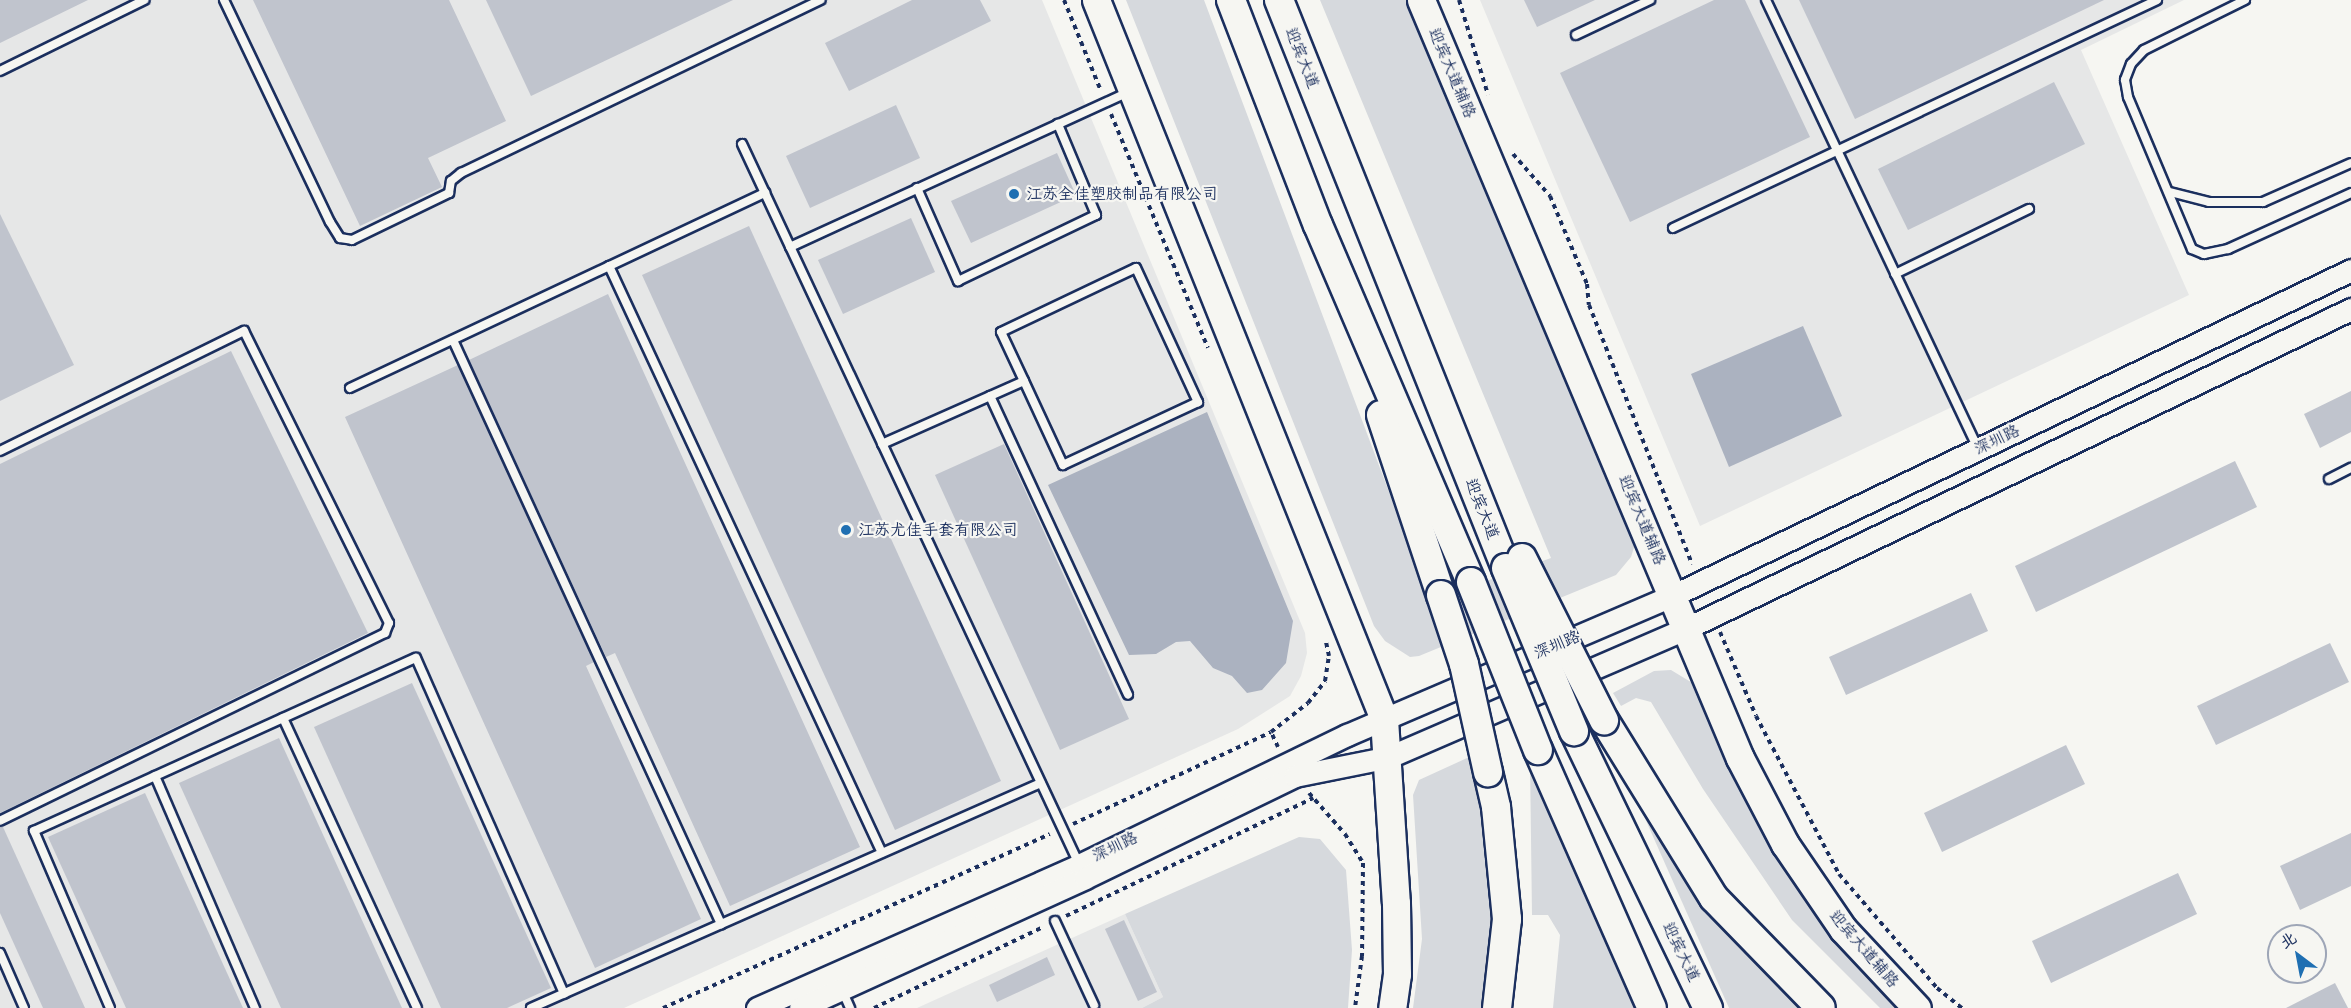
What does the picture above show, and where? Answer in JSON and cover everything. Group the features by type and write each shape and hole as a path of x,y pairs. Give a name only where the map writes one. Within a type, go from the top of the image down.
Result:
{"highway":[{"path":"1231,0 1318,225 1470,582 1538,750 1652,1008"},
{"name":"迎宾大道","path":"1280,0 1372,233 1514,563 1574,731 1708,1008"},
{"path":"1318,225 1464,664 1496,807 1507,919 1497,1008"},
{"path":"1514,563 1604,720 1714,898 1821,1008"}],"main road":[{"path":"1096,0 1384,719 1389,757 1396,915 1392,1008"},
{"name":"迎宾大道辅路","path":"1421,0 1674,595 1740,758 1785,844 1843,929 1917,1008"}],"street":[{"name":"深圳路","path":"800,1008 842,990 1290,770 1384,719 1674,595 2351,270"},
{"name":"深圳路","path":"1290,770 1389,757 1687,628 2351,309"},
{"name":"深圳路","path":"757,1008 842,990"}],"lane":[{"path":"0,70 144,0"},
{"path":"224,0 330,222 340,238 352,240 449,193 451,181 461,173 821,0"},
{"path":"1576,35 1650,0"},
{"path":"1766,0 1978,449"},
{"path":"1673,228 2157,0"},
{"path":"2246,0 2159,40 2131,64 2126,80 2128,97 2170,192 2192,249 2204,254 2274,231 2351,193"},
{"path":"790,247 1132,90"},
{"path":"917,189 958,281 1095,215 1058,124"},
{"path":"742,144 1082,872"},
{"path":"2170,192 2226,204 2263,201 2351,163"},
{"path":"350,388 765,193"},
{"path":"1895,274 2029,209"},
{"path":"609,266 882,853"},
{"path":"1136,268 1198,402 1063,465 1024,381 1001,332 1136,268"},
{"path":"0,451 244,331 389,623 385,633 0,821"},
{"path":"453,340 721,924"},
{"path":"882,444 1024,381"},
{"path":"990,396 1128,696"},
{"path":"2329,478 2351,468"},
{"path":"110,1008 34,831 416,658 564,994"},
{"path":"283,718 417,1008"},
{"path":"155,776 255,1008"},
{"path":"531,1008 1041,783"},
{"path":"1055,921 1094,1005"},
{"path":"0,953 24,1008"}],"path":[{"path":"1064,0 1210,353"},
{"path":"1459,0 1489,97"},
{"path":"1509,145 1554,207 1587,284 1589,305 1699,583"},
{"path":"1713,616 1755,716 1839,874 1937,988 1962,1008"},
{"path":"663,1008 1062,829 1271,732 1308,703 1325,681 1329,656 1325,636"},
{"path":"1271,732 1290,770 1346,834 1363,863 1362,956 1355,1008"},
{"path":"874,1008 1313,798"}],"shaded area":[{"path":"0,0 1042,0 1305,633 1307,653 1301,676 1290,696 1238,729 624,1008 0,1008"},
{"path":"1126,0 1204,0 1430,601 1551,558 1320,0 1410,0 1636,541 1631,557 1616,575 1419,656 1410,657 1385,641 1374,626"},
{"path":"1480,0 2184,0 2081,50 2189,295 1700,526"},
{"path":"1803,326 1842,416 1729,467 1691,374"},
{"path":"1207,412 1293,621 1286,663 1262,690 1247,693 1232,676 1213,668 1190,641 1176,642 1156,654 1129,655 1048,485"},
{"path":"1671,670 1699,687 1905,1008 1880,1008 1792,920 1703,789 1651,702 1636,698 1621,706 1613,693 1654,671"},
{"path":"1478,753 1499,973 1490,1008 1413,1008 1422,939 1413,795 1419,780"},
{"path":"1530,761 1644,1008 1553,1008 1560,935 1548,915 1532,915"},
{"path":"1624,771 1806,1008 1729,1008"},
{"path":"1299,837 1320,839 1346,870 1352,950 1348,1008 1142,1008 1163,997 1125,914"},
{"path":"1125,914 1163,997 1142,1008 917,1008"}],"building":[{"path":"0,0 88,0 0,43"},
{"path":"253,0 449,0 506,121 428,158 442,187 360,226"},
{"path":"486,0 733,0 531,96"},
{"path":"912,0 980,0 991,21 849,91 825,43"},
{"path":"1524,0 1595,0 1537,27"},
{"path":"1714,0 1745,0 1810,137 1630,222 1560,73"},
{"path":"1799,0 2104,0 1855,119"},
{"path":"2054,82 2085,144 1908,230 1878,169"},
{"path":"896,105 920,158 810,208 786,156"},
{"path":"1057,153 1076,195 971,243 951,201"},
{"path":"0,214 74,365 0,401"},
{"path":"911,218 935,272 843,314 818,260"},
{"path":"749,226 1001,781 895,830 642,275"},
{"path":"608,294 860,847 730,906 615,653 606,657 469,360"},
{"path":"231,351 368,633 0,813 0,464"},
{"path":"458,365 594,662 586,666 701,919 595,968 345,417"},
{"path":"2351,391 2351,432 2320,448 2304,414"},
{"path":"1004,444 1129,719 1060,750 935,475"},
{"path":"2235,461 2257,507 2036,612 2015,566"},
{"path":"1971,593 1988,631 1846,695 1829,657"},
{"path":"2330,643 2349,682 2216,745 2197,706"},
{"path":"412,683 551,988 507,1008 441,1008 314,727"},
{"path":"279,738 402,1008 281,1008 179,783"},
{"path":"2066,745 2085,784 1942,852 1924,813"},
{"path":"145,793 243,1008 126,1008 48,837"},
{"path":"0,827 3,827 85,1008 43,1008 0,913"},
{"path":"2351,833 2351,886 2300,910 2280,866"},
{"path":"2178,873 2197,914 2051,983 2032,941"},
{"path":"1124,920 1157,992 1138,1001 1105,929"},
{"path":"1047,957 1055,975 997,1002 989,985"},
{"path":"2335,983 2348,1008 2286,1008"}],"place":[{"name":"江苏全佳塑胶制品有限公司","path":"1014,194"},
{"name":"江苏尤佳手套有限公司","path":"846,530"}]}
